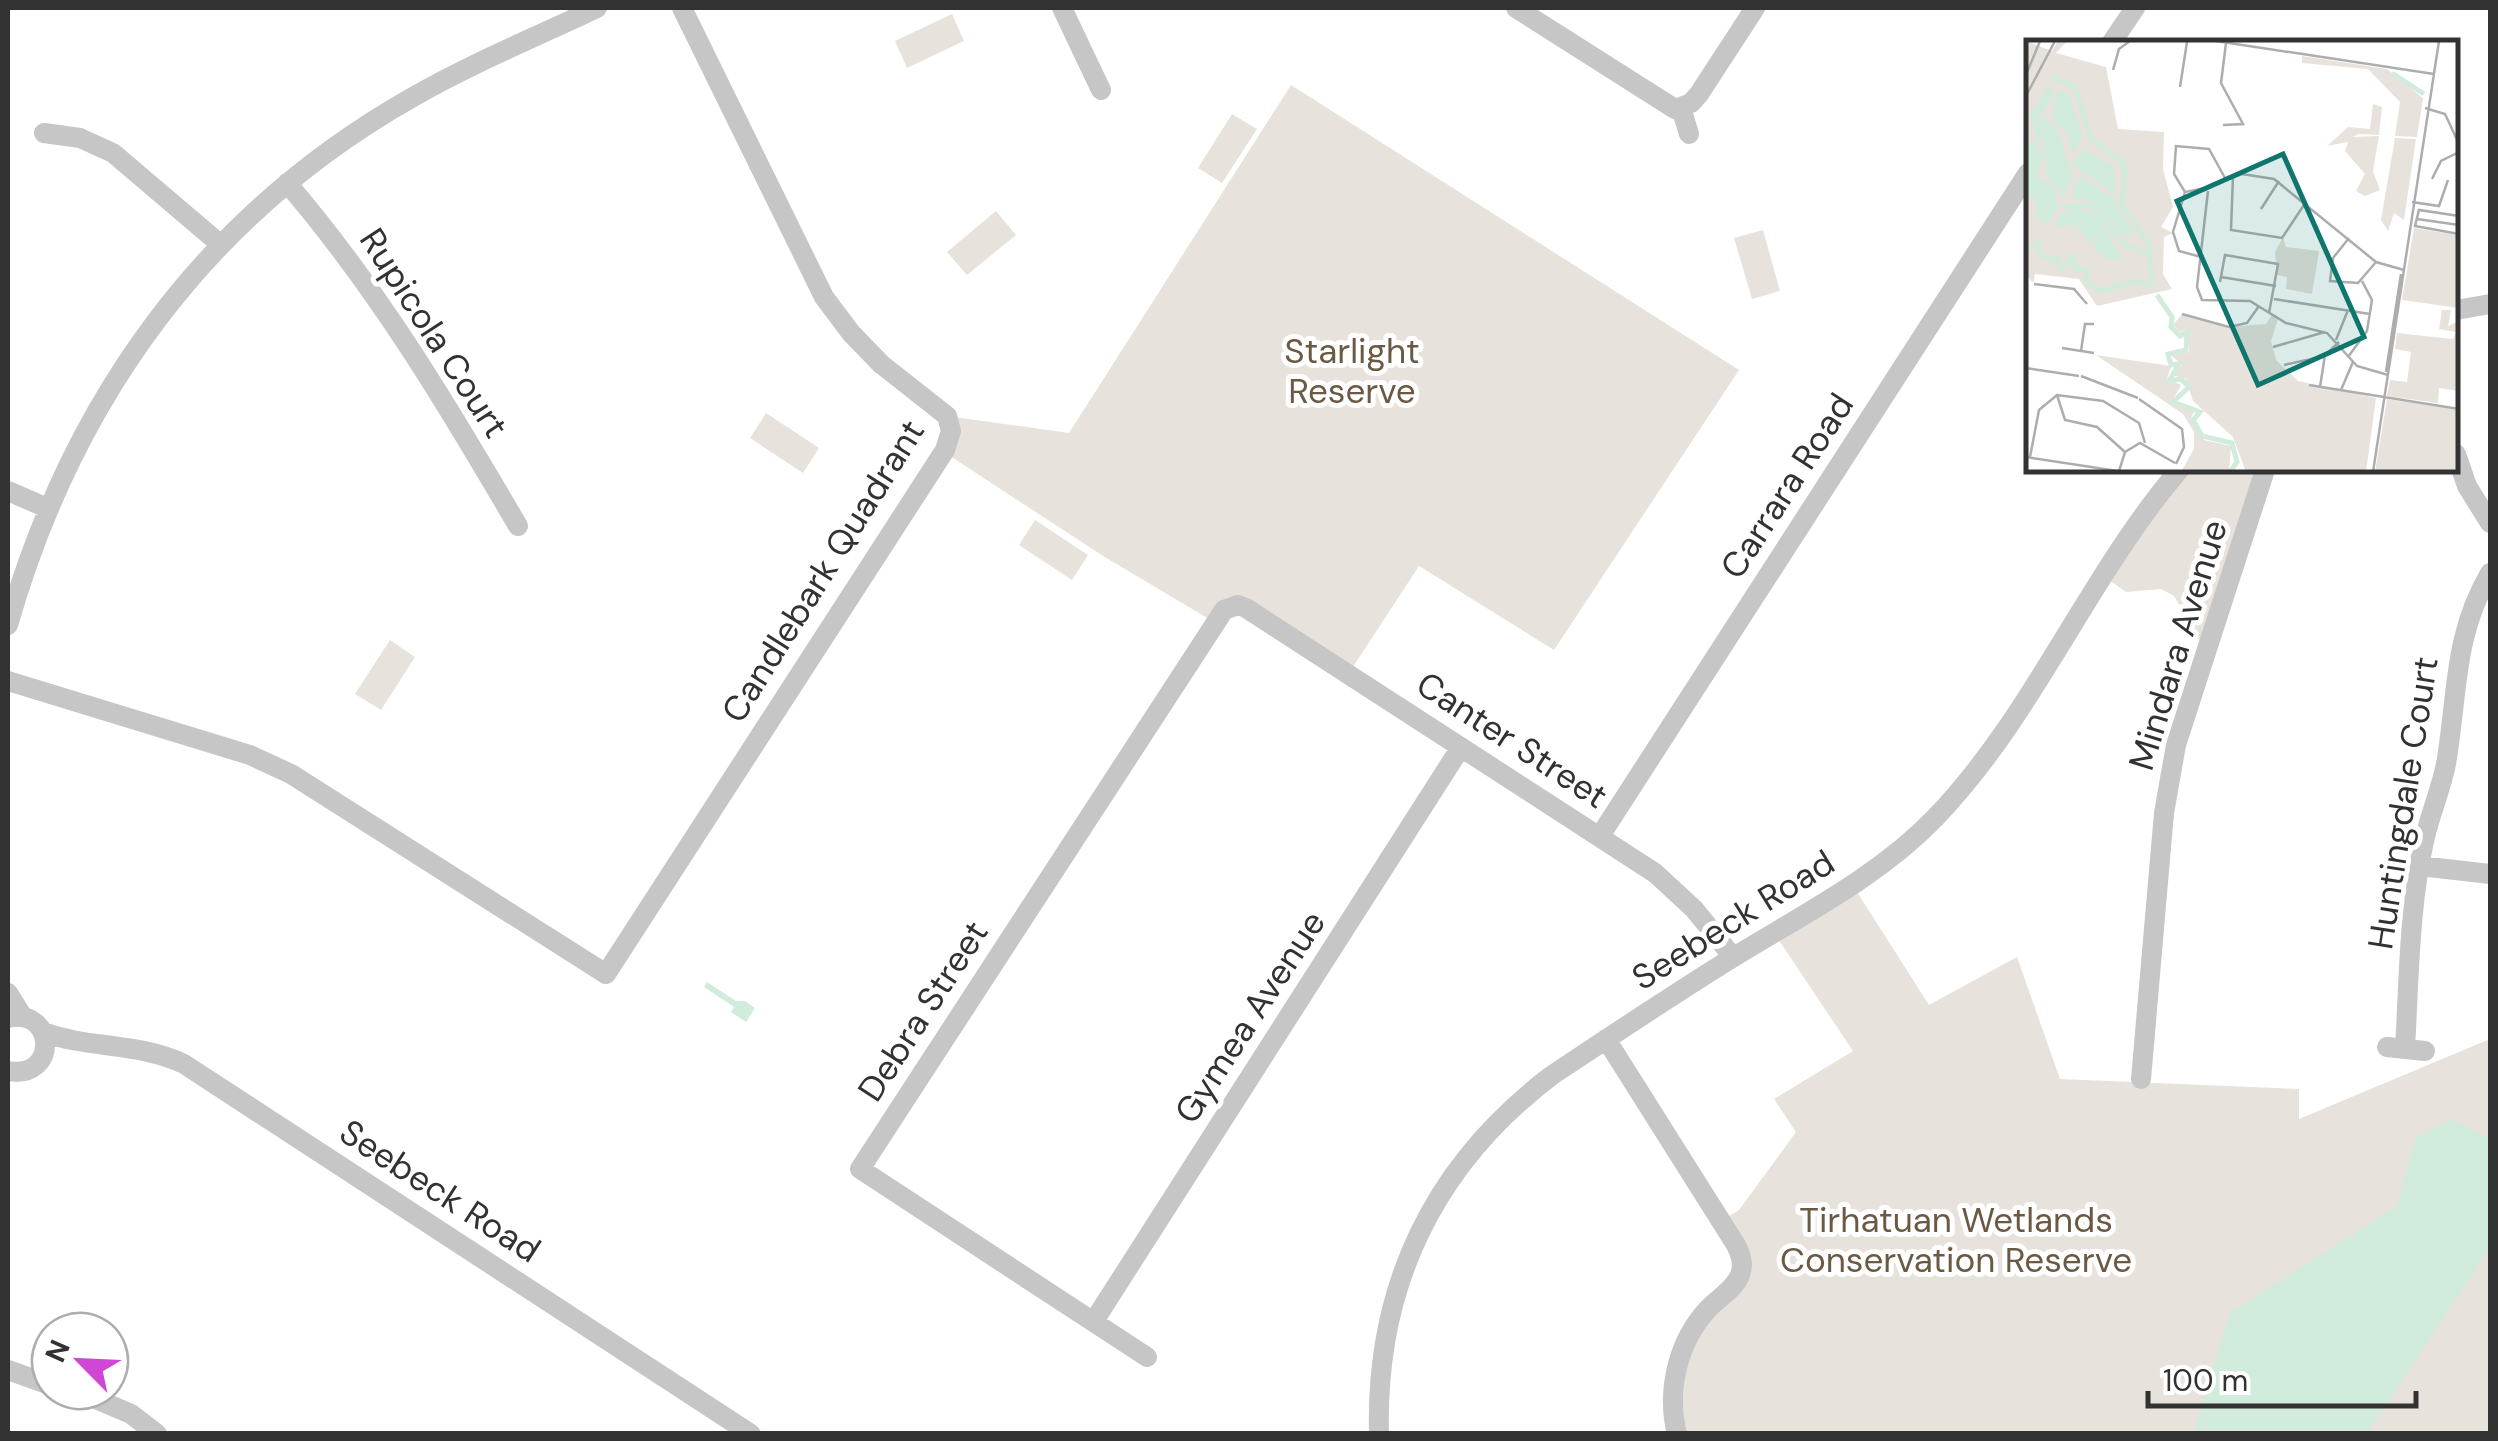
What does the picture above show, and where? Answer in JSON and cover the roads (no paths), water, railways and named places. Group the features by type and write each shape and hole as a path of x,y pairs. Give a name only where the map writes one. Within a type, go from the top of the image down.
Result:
{"street":[{"path":"8,624 47,508 82,434 161,314 220,244 286,184 360,129 412,97 597,8"},
{"name":"Candlebark Quadrant","path":"8,681 250,755 278,768 607,984 945,450 951,432 945,413 880,364 824,298 682,8"},
{"path":"1062,8 1101,90"},
{"path":"1516,8 1665,104 1681,108"},
{"path":"1681,108 1699,94 1755,8"},
{"path":"2113,40 2135,8"},
{"path":"1681,108 1689,134"},
{"path":"44,133 80,138 113,154 220,244"},
{"name":"Carrara Road","path":"1600,836 2026,176"},
{"name":"Rupicola Court","path":"286,184 377,296 518,526"},
{"path":"2458,310 2490,304"},
{"path":"2458,460 2467,486 2490,523"},
{"name":"Seebeck Road","path":"1379,1434 1381,1364 1393,1302 1412,1248 1440,1194 1471,1150 1505,1113 1551,1076 1861,878 1908,843 1944,808 1998,739 2129,536 2177,472"},
{"name":"Mindara Avenue","path":"2141,1079 2169,778 2194,682 2264,472"},
{"path":"8,491 47,508"},
{"name":"Huntingdale Court","path":"2406,1049 2410,950 2425,835 2446,764 2462,638 2490,573"},
{"name":"Canter Street","path":"1233,606 1246,608 1665,881 1734,958"},
{"name":"Debra Street","path":"1146,1357 860,1169 1214,622 1233,606"},
{"name":"Gymea Avenue","path":"1094,1320 1462,748"},
{"path":"2420,866 2490,874"},
{"path":"8,993 15,1018"},
{"name":"Seebeck Road","path":"15,1018 34,1021 43,1032 78,1044 140,1049 184,1064 751,1434"},
{"path":"41,1061 46,1043 43,1032"},
{"path":"1606,1039 1742,1260 1736,1283 1702,1315 1682,1349 1673,1393 1677,1434"},
{"name":"Seebeck Road","path":"11,1074 27,1072 78,1044"},
{"path":"124,1411 157,1434"}],"park label":[{"name":"Starlight Reserve","path":"1352,371"},
{"name":"Tirhatuan Wetlands Conservation Reserve","path":"1956,1240"}]}
